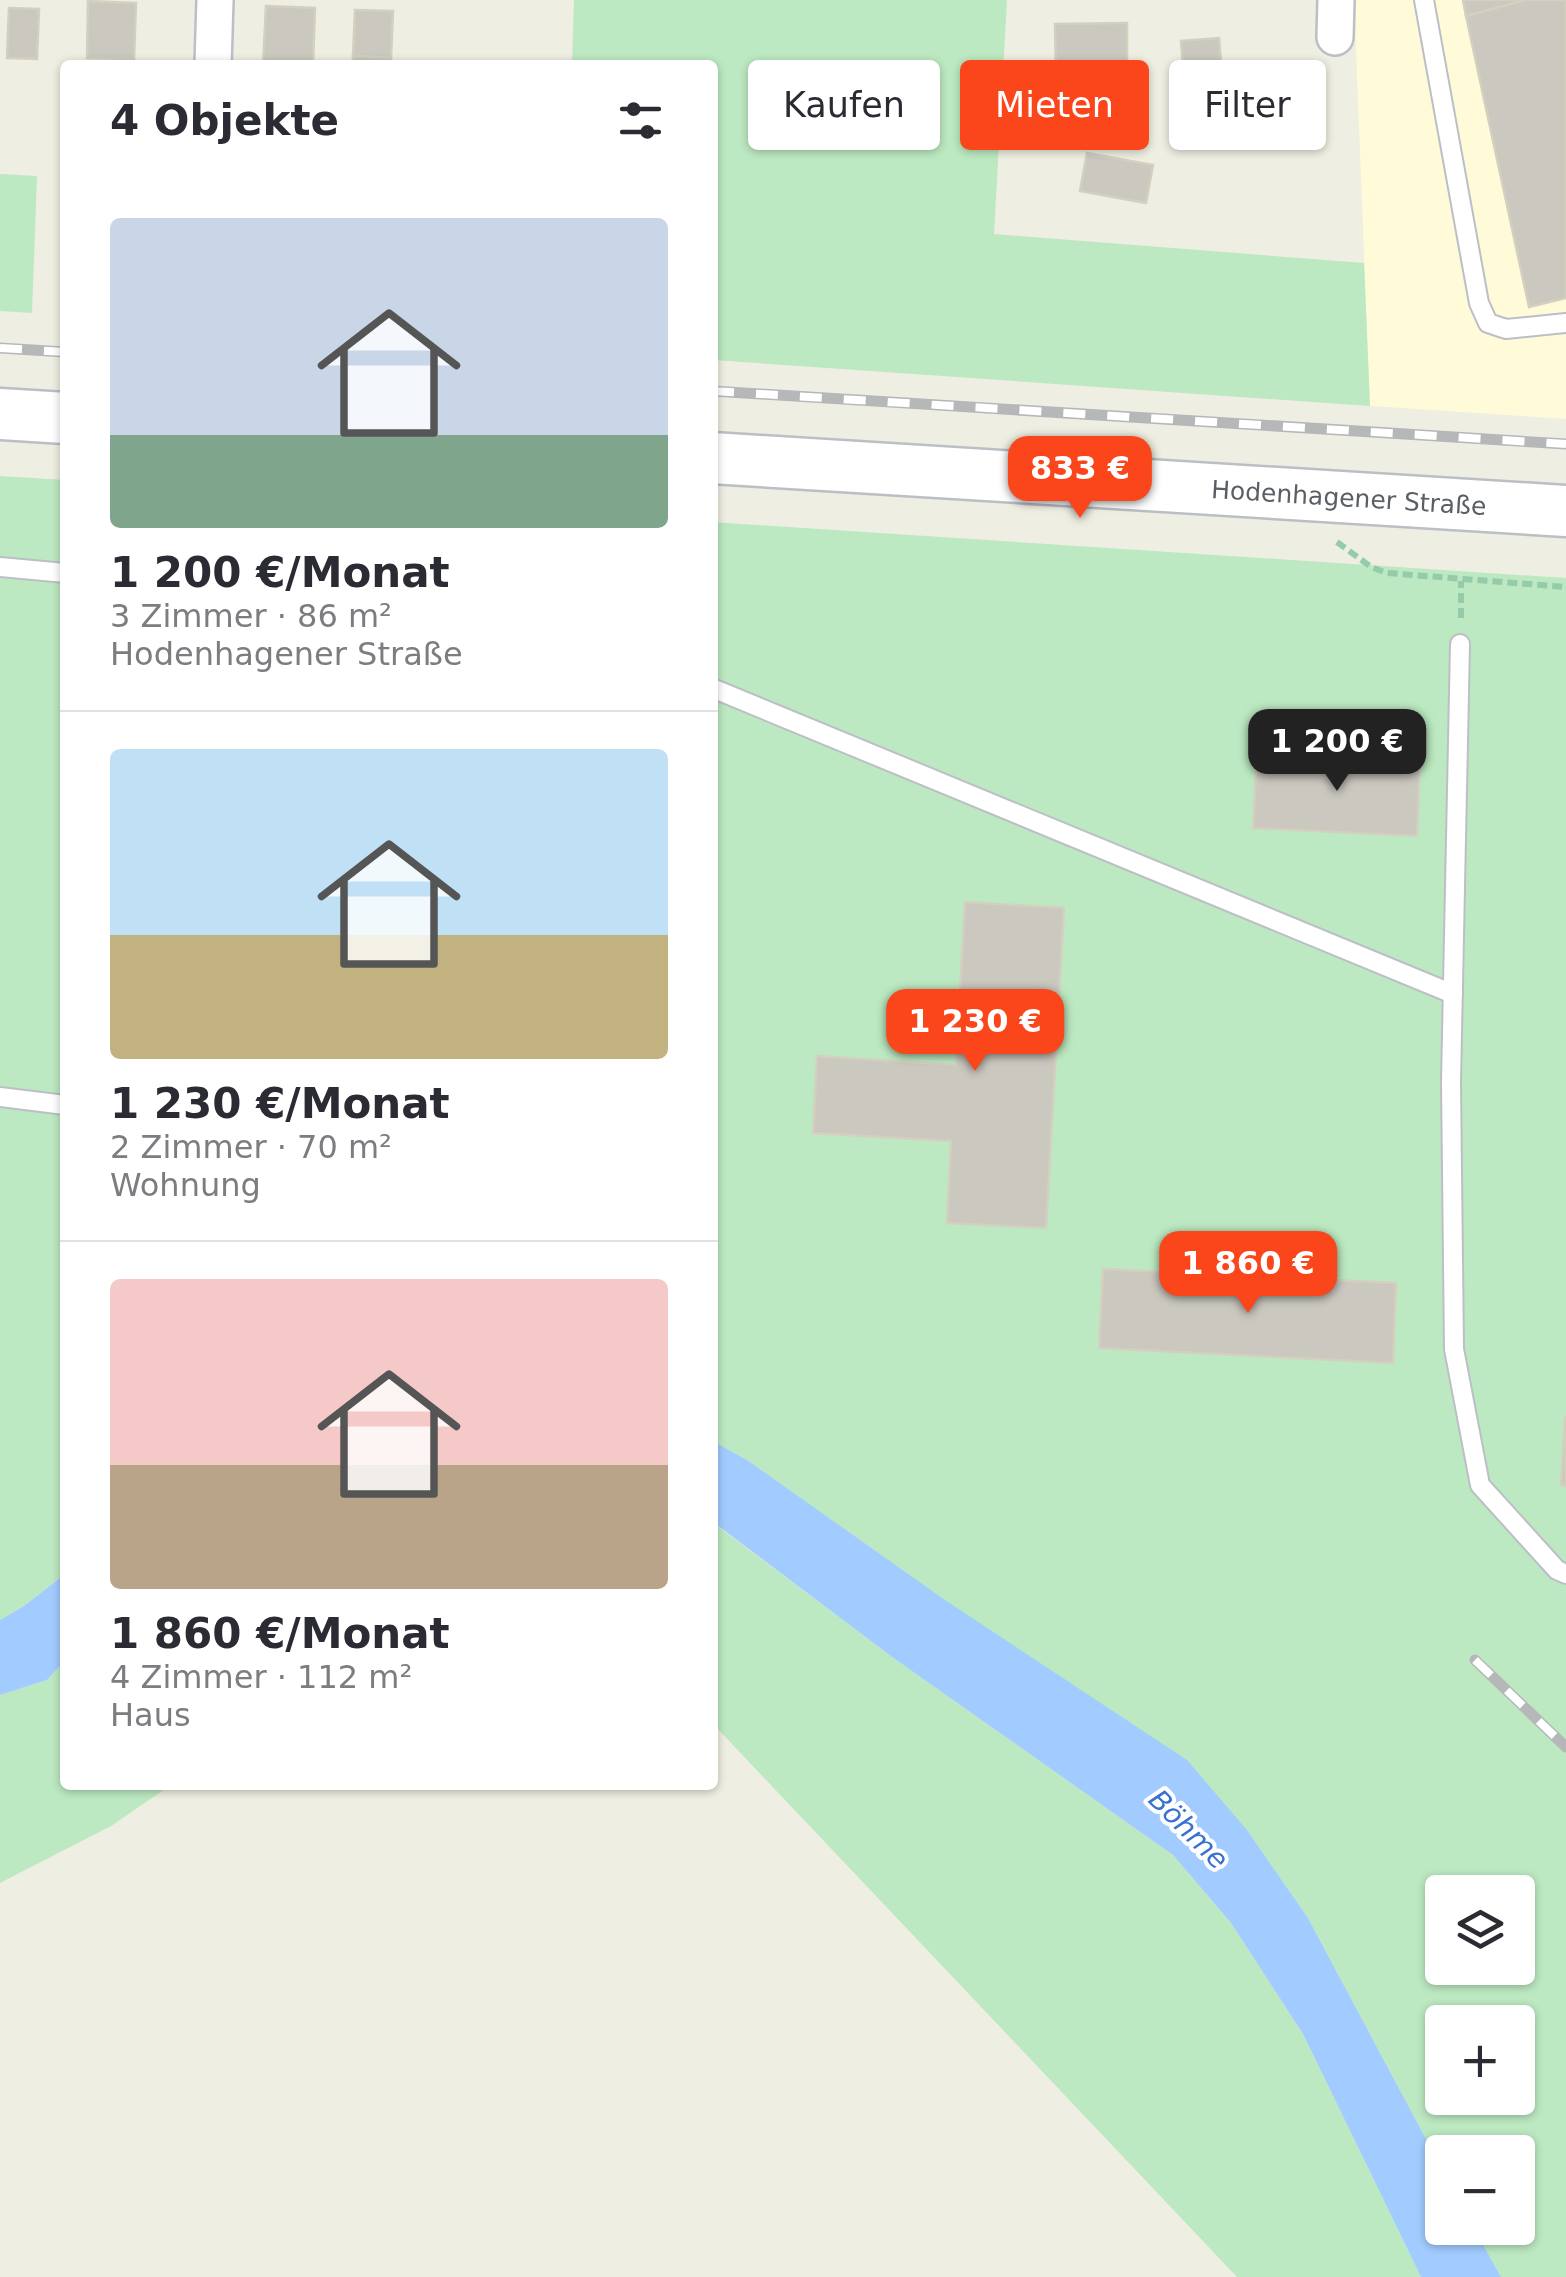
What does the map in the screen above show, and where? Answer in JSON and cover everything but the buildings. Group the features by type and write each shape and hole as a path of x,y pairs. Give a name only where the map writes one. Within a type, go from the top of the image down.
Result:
{"main road":[{"path":"0,414 60,418"},
{"name":"Hodenhagener Straße","path":"718,458 1566,511"}],"street":[{"path":"213,60 214,0"},
{"path":"1335,36 1336,0"}],"lane":[{"path":"1424,0 1479,304 1488,323 1506,329 1566,323"},
{"path":"0,567 60,573"},
{"path":"1460,644 1452,994 1454,1350 1480,1485 1557,1570 1566,1574"},
{"path":"718,690 1452,994"},
{"path":"0,1097 60,1104"}],"path":[{"path":"1460,644 1461,580"}],"shaded area":[{"path":"1354,0 1566,0 1566,419 1370,406"}],"green space":[{"path":"574,0 1007,0 1004,60 960,60 960,150 999,150 994,234 1364,263 1370,406 718,360 718,60 572,60"},
{"path":"0,174 37,176 32,313 0,311"},
{"path":"0,476 60,480 60,1578 0,1620"},
{"path":"718,522 1566,578 1566,2277 1501,2277 1483,2245 1535,2245 1535,2135 1425,2137 1308,1918 1247,1830 944,1600 747,1460 718,1444"},
{"path":"718,1526 892,1657 1173,1855 1231,1923 1303,2034 1421,2277 1237,2277 718,1729"},
{"path":"60,1666 60,1790 164,1790 111,1826 0,1883 0,1695 47,1680"}],"water":[{"name":"Böhme","path":"718,1444 1187,1760 1247,1830 1308,1918 1425,2137 1425,2245 1483,2245 1501,2277 1421,2277 1303,2034 1231,1923 1173,1855 892,1657 718,1526"},
{"path":"60,1578 60,1666 47,1680 0,1695 0,1620"}],"railway":[{"path":"0,348 60,352"},
{"path":"718,391 1566,444"},
{"path":"1475,1660 1566,1747"}]}
